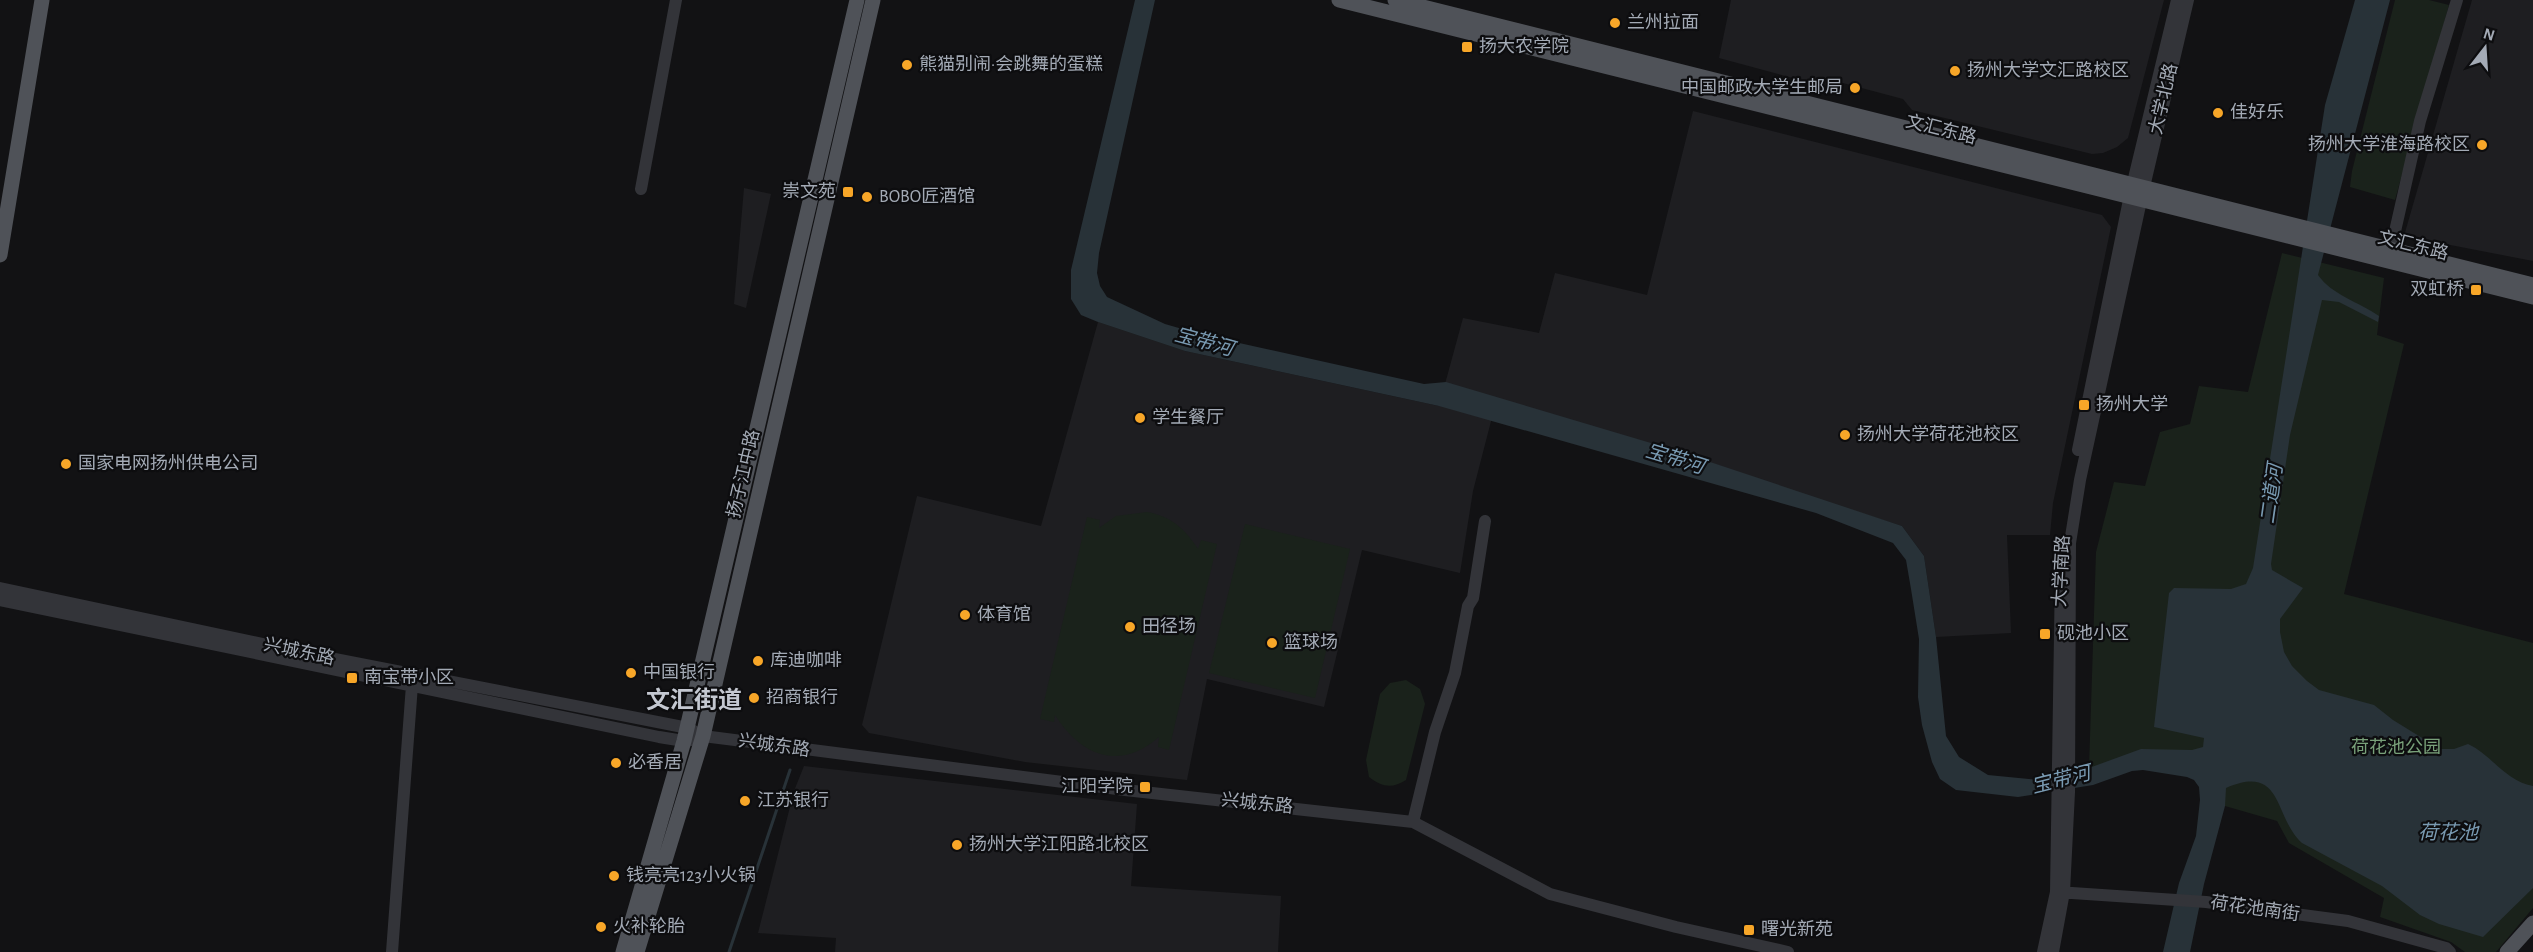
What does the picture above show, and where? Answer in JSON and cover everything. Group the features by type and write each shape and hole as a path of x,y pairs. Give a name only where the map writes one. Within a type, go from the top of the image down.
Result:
{"main road":[{"path":"0,195 33,0"},
{"path":"0,255 42,0"},
{"name":"扬子江中路","path":"623,952 686,735 857,0"},
{"name":"扬子江中路","path":"637,952 703,736 873,0"},
{"name":"文汇东路","path":"1339,0 2137,191"},
{"name":"文汇东路","path":"1395,0 2334,241 2533,297"},
{"name":"文汇东路","path":"2334,241 2391,249 2533,285"},
{"path":"2507,952 2533,923"},
{"path":"2520,952 2533,937"}],"street":[{"path":"641,189 676,0"},
{"name":"大学北路","path":"2137,191 2177,0"},
{"name":"大学北路","path":"2137,191 2188,0"},
{"path":"2391,249 2420,122 2457,0"},
{"name":"大学南路","path":"2052,952 2060,892 2064,793 2062,540 2074,470 2137,191"},
{"path":"1413,822 1435,732 1455,673 1468,606 1473,598 1485,521"},
{"name":"兴城东路","path":"0,588 686,735"},
{"name":"兴城东路","path":"0,600 412,685 686,735 1125,790 1413,822 1550,894 1676,927 1788,952"},
{"path":"393,952 412,685"},
{"name":"大学南路","path":"2043,952 2060,892"},
{"name":"荷花池南街","path":"2060,892 2206,902 2348,921 2446,948 2450,952"}],"shaded area":[{"name":"扬州大学文汇路校区","path":"1731,0 2164,0 2128,138 2117,147 2103,153 2092,154 1912,110 1903,99 1843,83 1834,89 1719,58"},
{"name":"扬州大学淮海路校区","path":"2472,0 2533,0 2533,261 2404,236"},
{"name":"扬州大学荷花池校区","path":"1693,111 2102,215 2111,227 2053,503 2050,535 2007,535 2011,633 1936,637 1924,556 1902,526 1497,398 1473,491 1460,573 1362,550 1324,707 1207,679 1187,780 1025,762 869,733 862,725 917,496 1041,526 1098,322 1185,351 1439,406 1463,318 1539,333 1555,273 1647,295"},
{"path":"744,188 771,194 746,308 734,304"},
{"name":"扬州大学江阳路北校区","path":"804,766 1137,804 1131,886 1281,896 1278,952 835,952 836,938 758,933 794,791"}],"green space":[{"path":"2395,0 2429,0 2449,5 2395,200 2350,187"},
{"name":"荷花池公园","path":"2282,253 2384,278 2377,335 2404,344 2344,594 2533,643 2533,908 2496,952 2465,952 2451,942 2380,917 2384,898 2289,843 2277,821 2225,806 2192,750 2089,768 2096,552 2114,482 2145,486 2160,432 2190,424 2199,386 2248,392"},
{"name":"田径场","path":"1147,512 1177,524 1198,549 1201,540 1217,544 1169,750 1158,747 1159,737 1144,748 1130,754 1116,756 1102,754 1077,741 1055,715 1054,722 1040,719 1087,517 1100,520 1099,528 1116,516"},
{"path":"1245,524 1350,549 1315,698 1209,673"},
{"path":"1406,680 1420,689 1425,704 1406,780 1387,786 1369,777 1366,760 1380,694 1390,683"}],"water":[{"path":"1135,0 1155,0 1099,253 1097,273 1100,286 1107,297 1165,324 1203,335 1424,384 1446,382 1671,449 1902,526 1924,556 1936,637 1946,736 1959,757 1988,775 2039,780 2089,768 2141,749 2192,750 2203,747 2204,738 2154,727 2169,593 2174,588 2231,589 2246,584 2253,568 2325,105 2355,0 2390,0 2318,275 2338,293 2379,316 2378,322 2339,302 2322,300 2290,435 2271,564 2272,570 2303,588 2280,619 2280,632 2284,652 2292,666 2319,690 2374,705 2393,720 2440,749 2454,749 2468,744 2514,779 2533,786 2533,888 2483,937 2439,924 2420,915 2382,886 2302,843 2293,832 2275,796 2268,788 2258,782 2245,782 2226,788 2225,806 2204,884 2190,952 2163,952 2179,883 2196,836 2199,787 2194,780 2187,777 2143,770 2132,771 2093,785 2018,797 1956,790 1940,779 1932,762 1922,725 1918,697 1919,639 1906,560 1893,543 1816,513 1439,406 1185,351 1081,315 1071,299 1071,270"}],"waterway":[{"path":"729,952 790,770"}],"place":[{"name":"兰州拉面","path":"1615,23"},
{"name":"扬大农学院","path":"1467,47"},
{"name":"熊猫别闹·会跳舞的蛋糕","path":"907,65"},
{"name":"扬州大学文汇路校区","path":"1955,71"},
{"name":"中国邮政大学生邮局","path":"1855,88"},
{"name":"佳好乐","path":"2218,113"},
{"name":"扬州大学淮海路校区","path":"2482,145"},
{"name":"崇文苑","path":"848,192"},
{"name":"BOBO匠酒馆","path":"867,197"},
{"name":"双虹桥","path":"2476,290"},
{"name":"扬州大学","path":"2084,405"},
{"name":"学生餐厅","path":"1140,418"},
{"name":"扬州大学荷花池校区","path":"1845,435"},
{"name":"国家电网扬州供电公司","path":"66,464"},
{"name":"体育馆","path":"965,615"},
{"name":"田径场","path":"1130,627"},
{"name":"砚池小区","path":"2045,634"},
{"name":"篮球场","path":"1272,643"},
{"name":"库迪咖啡","path":"758,661"},
{"name":"中国银行","path":"631,673"},
{"name":"南宝带小区","path":"352,678"},
{"name":"招商银行","path":"754,698"},
{"name":"必香居","path":"616,763"},
{"name":"江阳学院","path":"1145,787"},
{"name":"江苏银行","path":"745,801"},
{"name":"扬州大学江阳路北校区","path":"957,845"},
{"name":"钱亮亮123小火锅","path":"614,876"},
{"name":"火补轮胎","path":"601,927"},
{"name":"曙光新苑","path":"1749,930"}],"district":[{"name":"文汇街道","path":"694,701"}],"water label":[{"name":"宝带河","path":"1204,342"},
{"name":"宝带河","path":"1675,459"},
{"name":"二道河","path":"2272,494"},
{"name":"宝带河","path":"2061,780"},
{"name":"荷花池","path":"2448,833"}]}
